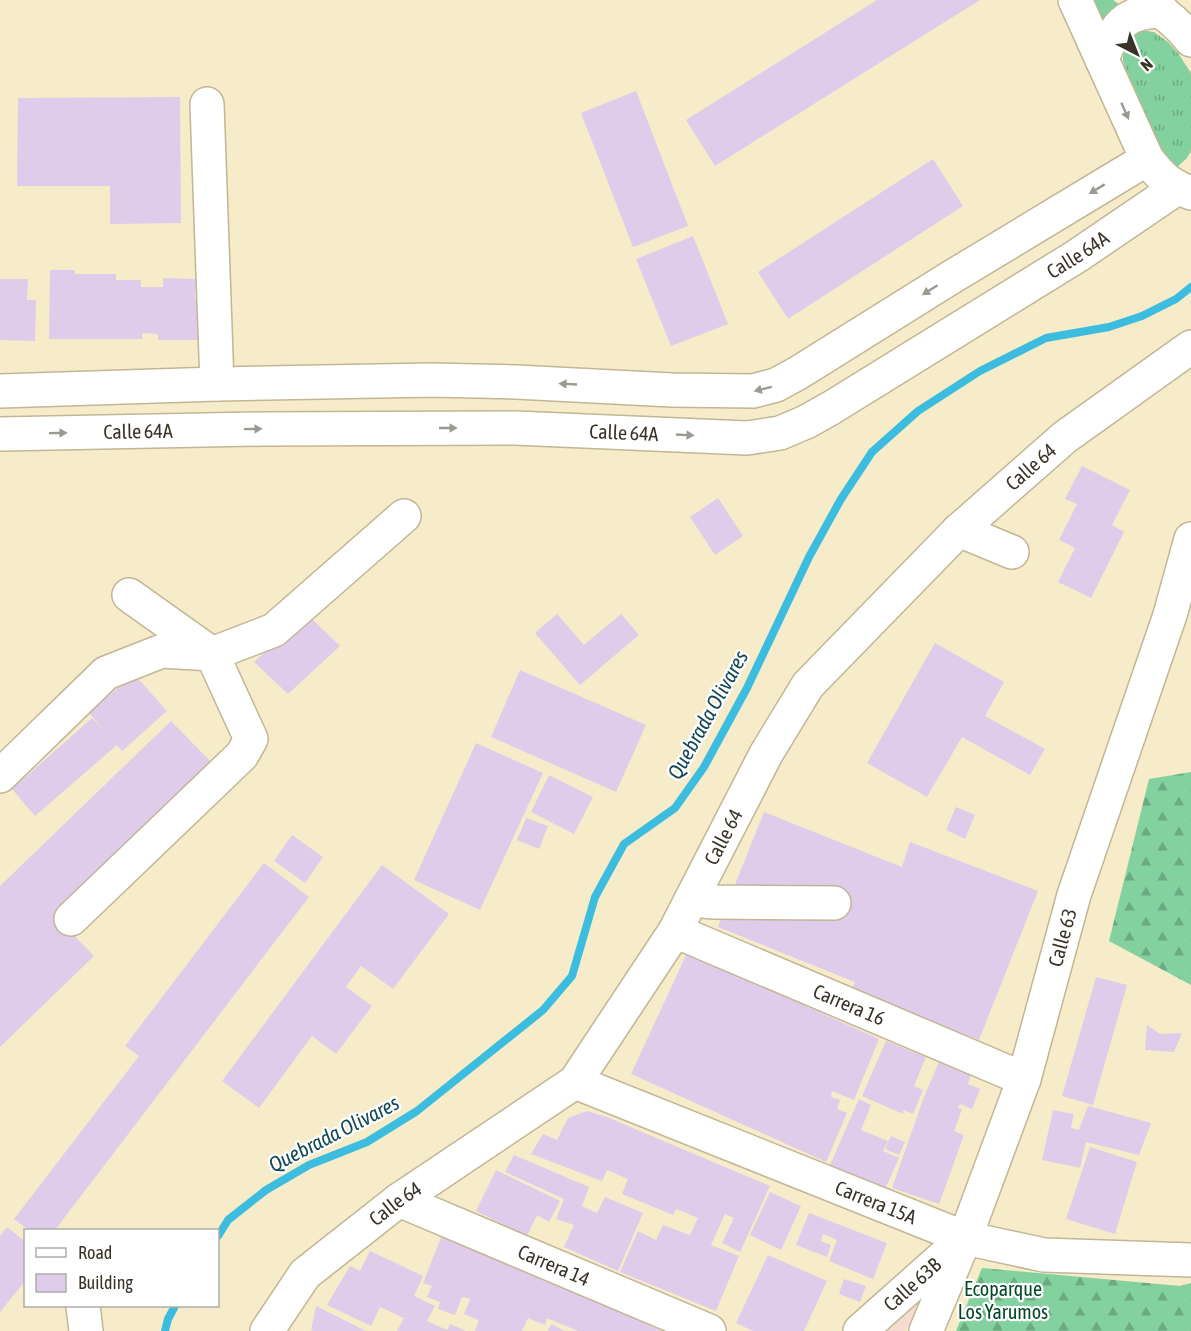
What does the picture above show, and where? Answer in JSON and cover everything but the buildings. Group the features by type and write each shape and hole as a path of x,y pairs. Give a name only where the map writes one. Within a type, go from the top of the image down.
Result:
{"street":[{"path":"1076,0 1147,159 1160,176 1186,184"},
{"path":"1102,60 1111,40 1124,21 1135,14 1146,11 1153,5 1191,40"},
{"path":"207,104 217,384"},
{"path":"0,391 432,380 753,391 776,385 798,373 1147,159"},
{"name":"Calle 64A","path":"0,434 503,428 747,438 780,433 831,408 1077,256 1186,184"},
{"name":"Calle 64","path":"267,1331 305,1274 399,1200 575,1082 675,931 766,754 808,685 958,531 1065,437 1191,347"},
{"path":"0,776 106,673 162,651 212,654 274,630 404,516"},
{"path":"958,531 1012,552"},
{"name":"Calle 63","path":"926,1331 965,1238 1024,1079 1074,895 1170,615 1191,540"},
{"path":"71,919 242,755 251,739 212,654 129,595"},
{"path":"691,900 834,903"},
{"name":"Carrera 16","path":"675,931 1024,1079"},
{"name":"Carrera 15A","path":"575,1082 965,1238 1044,1255 1191,1260"},
{"name":"Carrera 14","path":"399,1200 709,1331"},
{"name":"Calle 63B","path":"860,1331 965,1238"},
{"path":"83,1307 86,1331"}],"shaded area":[{"path":"920,1299 906,1331 881,1331"}],"green space":[{"path":"1094,0 1113,0 1123,7 1104,23"},
{"path":"1140,30 1154,32 1168,42 1191,73 1191,151 1173,171 1161,154 1123,62 1127,43"},
{"path":"1191,772 1191,985 1109,941 1149,779"},
{"name":"Ecoparque Los Yarumos","path":"982,1268 1180,1286 1191,1283 1191,1331 956,1331"}],"waterway":[{"name":"Quebrada Olivares","path":"219,1234 228,1220 266,1190 309,1165 367,1142 417,1111 543,1010 572,976 595,897 624,844 675,808 704,767 747,688 809,557 841,499 872,452 918,411 980,371 1046,338 1109,327 1142,316 1176,299 1191,287"},
{"name":"Quebrada Olivares","path":"165,1331 174,1307"}]}
